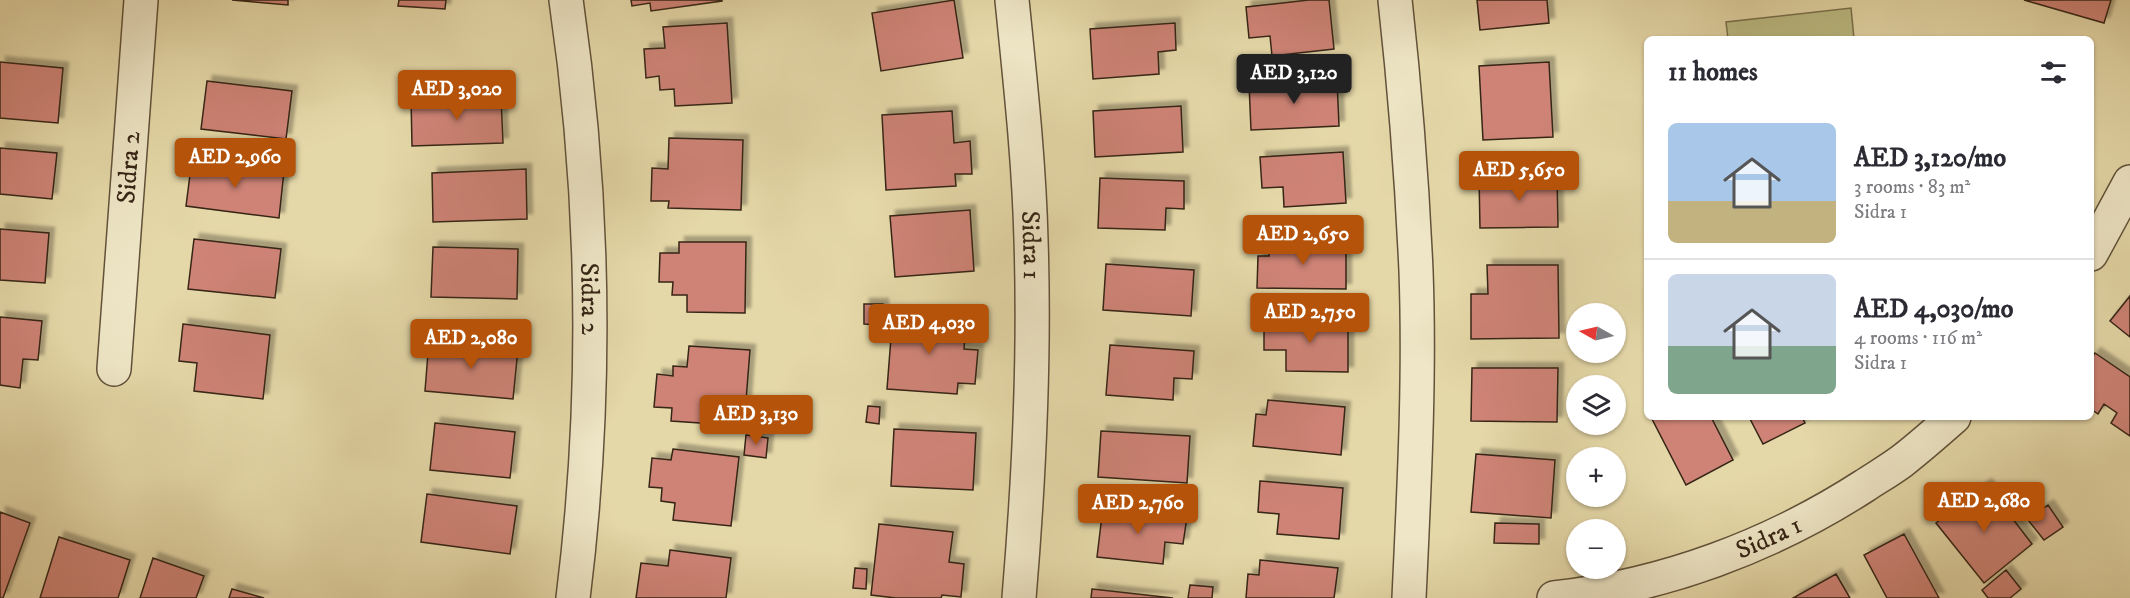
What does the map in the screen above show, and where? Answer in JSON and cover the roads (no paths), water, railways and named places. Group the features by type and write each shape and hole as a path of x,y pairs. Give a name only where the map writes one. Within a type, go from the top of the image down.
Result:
{"street":[{"name":"Sidra 2","path":"114,369 141,0"},
{"name":"Sidra 2","path":"566,0 574,54 588,195 592,320 586,445 573,598"},
{"name":"Sidra 1","path":"1012,0 1023,111 1031,238 1033,369 1027,500 1019,598"},
{"path":"1395,0 1407,109 1416,273 1416,438 1409,598"},
{"path":"2094,248 2130,182"},
{"name":"Sidra 1","path":"1554,598 1587,594 1671,575 1752,546 1838,502 1901,462 1950,420"}]}
